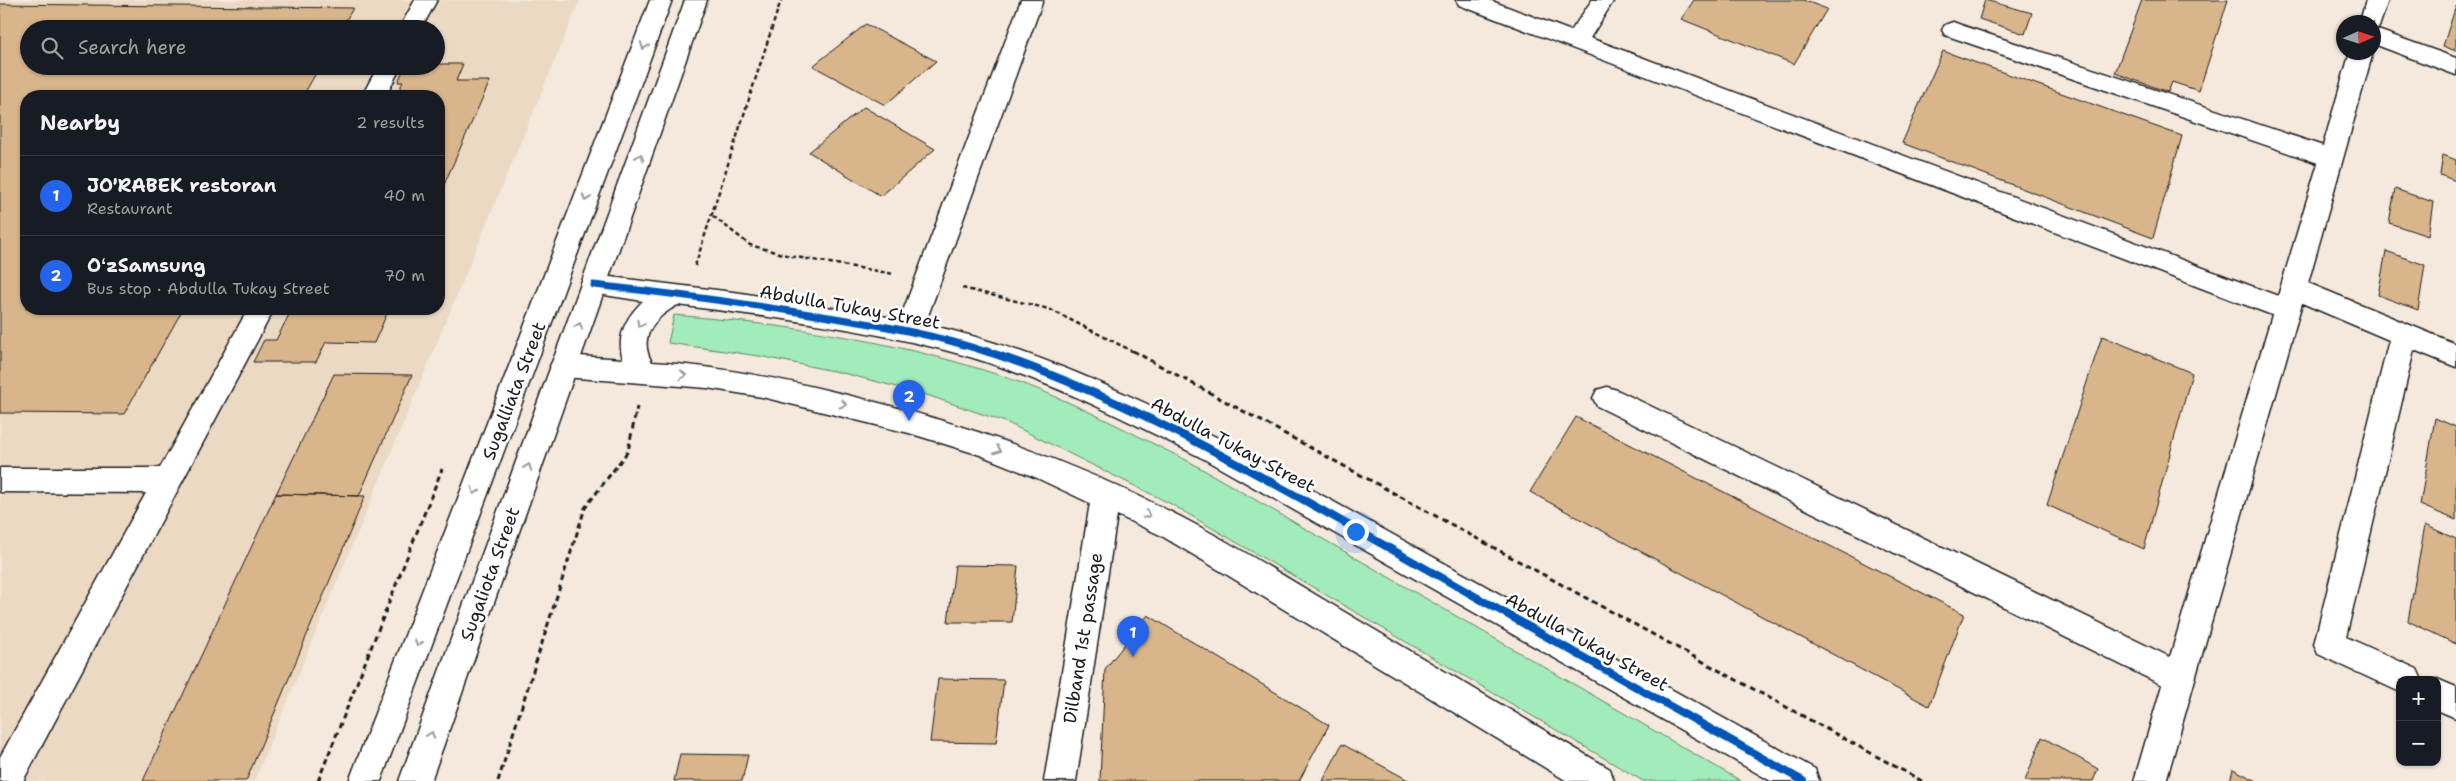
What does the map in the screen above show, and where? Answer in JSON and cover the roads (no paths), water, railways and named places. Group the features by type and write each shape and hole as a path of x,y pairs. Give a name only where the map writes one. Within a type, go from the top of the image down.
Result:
{"street":[{"path":"415,20 426,0"},
{"name":"Sugalliata Street","path":"365,781 523,364 556,283 661,0"},
{"path":"564,366 696,0"},
{"path":"909,331 1032,0"},
{"path":"1467,0 2290,299 2404,334 2456,356"},
{"path":"1576,41 1603,0"},
{"path":"2373,15 2377,0"},
{"path":"1953,30 2332,158"},
{"path":"2381,39 2456,67"},
{"path":"2150,781 2360,60"},
{"path":"377,90 385,75"},
{"name":"Abdulla Tukay Street","path":"556,283 676,294 778,308 909,331 984,351 1057,376 1133,409 1214,450 1803,781"},
{"path":"643,371 633,353 636,328 653,307 676,294"},
{"path":"5,781 258,315"},
{"path":"2397,676 2329,644 2404,334"},
{"path":"523,364 643,371 762,386 872,411 985,445 1106,495 1170,526 1598,781"},
{"name":"Sugaliota Street","path":"415,781 564,366"},
{"path":"1607,398 2181,678"},
{"path":"0,480 168,481"},
{"name":"Dilband 1st passage","path":"1060,781 1106,495"},
{"path":"2441,696 2456,703"}],"place":[{"name":"OʻzSamsung","path":"909,421"},
{"name":"JO'RABEK restoran","path":"1133,657"}]}
